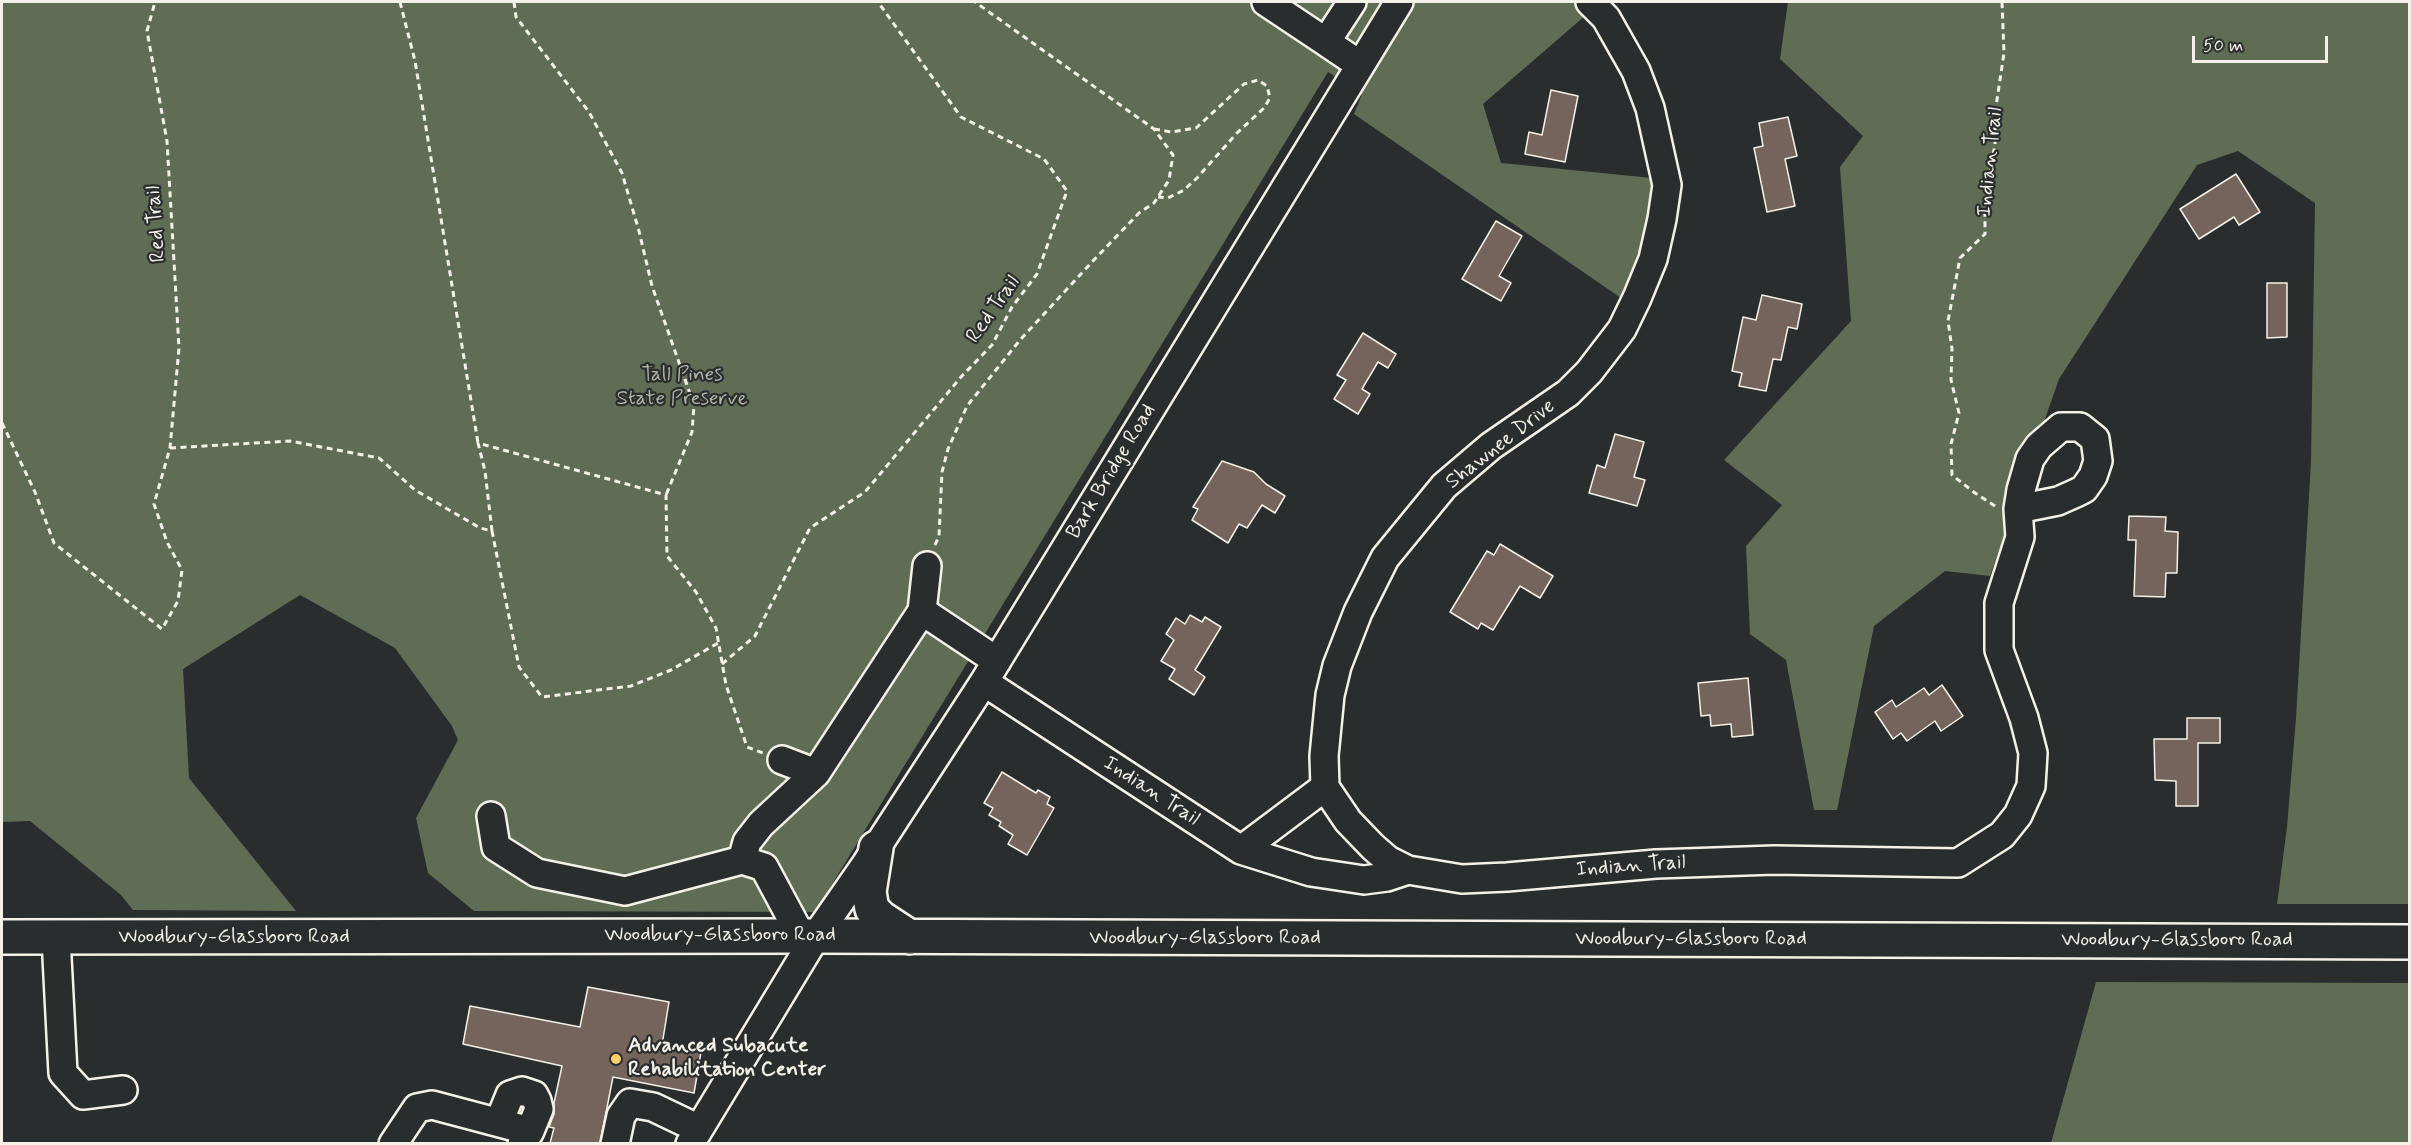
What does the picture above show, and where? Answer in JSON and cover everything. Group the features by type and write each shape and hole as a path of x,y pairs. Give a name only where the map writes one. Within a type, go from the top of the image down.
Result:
{"main road":[{"path":"876,848 869,892 872,909 881,918 910,937"},
{"name":"Woodbury-Glassboro Road","path":"2,937 809,936 2409,942"}],"street":[{"path":"1266,2 1360,66"},
{"path":"1326,42 1352,2"},
{"name":"Bark Bridge Road","path":"695,1136 809,936 876,848 990,672 1399,2"},
{"name":"Shawnee Drive","path":"1325,787 1324,756 1330,695 1337,666 1358,612 1385,558 1444,486 1491,446 1568,393 1589,372 1622,329 1653,259 1667,184 1650,108 1636,71 1606,18 1590,2"},
{"name":"Indian Trail","path":"922,611 990,672 1241,850 1311,872 1364,880 1387,877 1408,870 1462,879 1656,864 1762,860 1958,863 2002,835 2018,815 2031,786 2033,753 2024,718 1999,650 1999,603 2020,537 2007,508"},
{"path":"742,860 747,842 761,824 816,774 922,611 927,566"},
{"path":"782,760 816,774"},
{"path":"1241,850 1325,787 1348,821 1373,847 1388,860 1408,870"},
{"path":"491,816 496,847 537,873 625,891 742,860 764,867 809,936"},
{"path":"56,938 63,1073 83,1095 123,1090"},
{"path":"402,1140 417,1108 432,1105 499,1122 526,1137 539,1109 534,1095 522,1091 510,1095 499,1122"},
{"path":"615,1143 621,1116 630,1103 654,1107 695,1136"}],"path":[{"name":"Red Trail","path":"2,423 35,492 54,543 162,629 178,601 182,570 167,542 154,504 170,448 179,348 166,141 147,30 155,2"},
{"path":"400,2 415,61 484,471 492,531 519,666 542,697 631,686 671,670 719,643"},
{"path":"514,2 516,17 589,112 622,173 652,286 694,405 692,432 666,495 667,556 696,592 716,628 726,685 747,747 782,760"},
{"name":"Red Trail","path":"722,664 755,636 810,528 865,492 961,377 992,345 1012,307 1038,274 1067,191 1044,159 961,117 878,2"},
{"path":"927,566 939,536 942,472 948,449 967,406 1044,314 1092,262 1158,197 1169,180 1173,155 1154,129 975,2"},
{"name":"Indian Trail","path":"2002,2 2004,52 1995,112 1995,144 1986,193 1985,234 1960,258 1948,321 1952,349 1951,380 1959,413 1951,444 1952,475 2007,508"},
{"path":"1154,129 1171,132 1196,128 1244,84 1258,80 1267,86 1270,98 1264,108 1237,133 1197,178 1184,190 1168,198 1158,197"},
{"path":"170,448 290,441 379,458 415,490 480,528 492,531"},
{"path":"478,443 666,495"}],"green space":[{"name":"Tall Pines State Preserve","path":"2,2 1601,2 1483,104 1501,163 1662,179 1634,307 1354,114 1362,94 1328,72 815,912 474,911 428,873 416,818 458,740 452,726 395,648 300,595 183,669 189,778 296,911 133,910 121,895 30,821 2,822"},
{"path":"1788,2 2409,2 2409,904 2277,904 2287,827 2296,718 2311,462 2315,203 2238,151 2197,165 2059,379 1990,576 1945,571 1874,626 1837,810 1814,810 1786,660 1750,634 1746,546 1782,505 1724,460 1851,321 1840,167 1863,136 1780,59"},
{"path":"2096,982 2409,983 2409,1143 2051,1143"}],"building":[{"path":"1551,90 1578,96 1565,162 1525,154 1529,132 1542,135"},
{"path":"1788,117 1797,156 1785,159 1795,206 1767,212 1754,148 1763,146 1759,123"},
{"path":"2236,174 2260,212 2239,225 2234,217 2199,239 2180,209"},
{"path":"1496,221 1522,236 1499,276 1511,283 1501,301 1462,279"},
{"path":"2267,283 2287,283 2287,337 2267,338"},
{"path":"1762,295 1802,304 1797,329 1788,327 1781,360 1773,359 1766,391 1739,386 1742,373 1732,371 1743,317 1756,320"},
{"path":"1363,333 1396,354 1388,368 1378,362 1362,389 1370,394 1358,414 1334,399 1346,380 1337,375"},
{"path":"1615,434 1644,442 1634,477 1645,480 1637,506 1589,493 1597,465 1605,468"},
{"path":"1222,461 1254,472 1266,484 1285,496 1275,513 1262,505 1247,528 1239,524 1228,543 1192,520 1198,509 1193,507"},
{"path":"2129,516 2166,517 2165,531 2178,532 2177,573 2166,573 2165,597 2134,596 2136,540 2128,540"},
{"path":"1500,544 1553,576 1540,598 1520,586 1493,630 1481,623 1478,629 1450,612 1487,551 1494,555"},
{"path":"1190,615 1202,622 1205,617 1221,627 1195,670 1205,677 1194,695 1169,679 1175,669 1161,661 1174,640 1166,634 1176,618 1185,624"},
{"path":"1748,678 1753,735 1732,737 1731,724 1711,726 1710,715 1701,716 1698,683"},
{"path":"1942,685 1963,716 1941,731 1935,721 1907,741 1901,733 1893,739 1875,712 1892,700 1896,707 1924,688 1929,695"},
{"path":"2187,718 2220,718 2220,743 2198,743 2198,806 2176,806 2176,781 2155,780 2154,739 2187,739"},
{"path":"1002,772 1036,793 1038,790 1050,797 1047,804 1054,808 1027,855 1008,844 1013,835 999,826 1001,822 989,815 993,808 984,803"},
{"name":"Advanced Subacute Rehabilitation Center","path":"588,987 669,1002 662,1045 701,1052 694,1093 613,1077 600,1143 550,1143 554,1128 549,1127 554,1114 554,1103 562,1066 463,1044 470,1006 580,1027"}],"place":[{"name":"Advanced Subacute Rehabilitation Center","path":"616,1059"}]}
